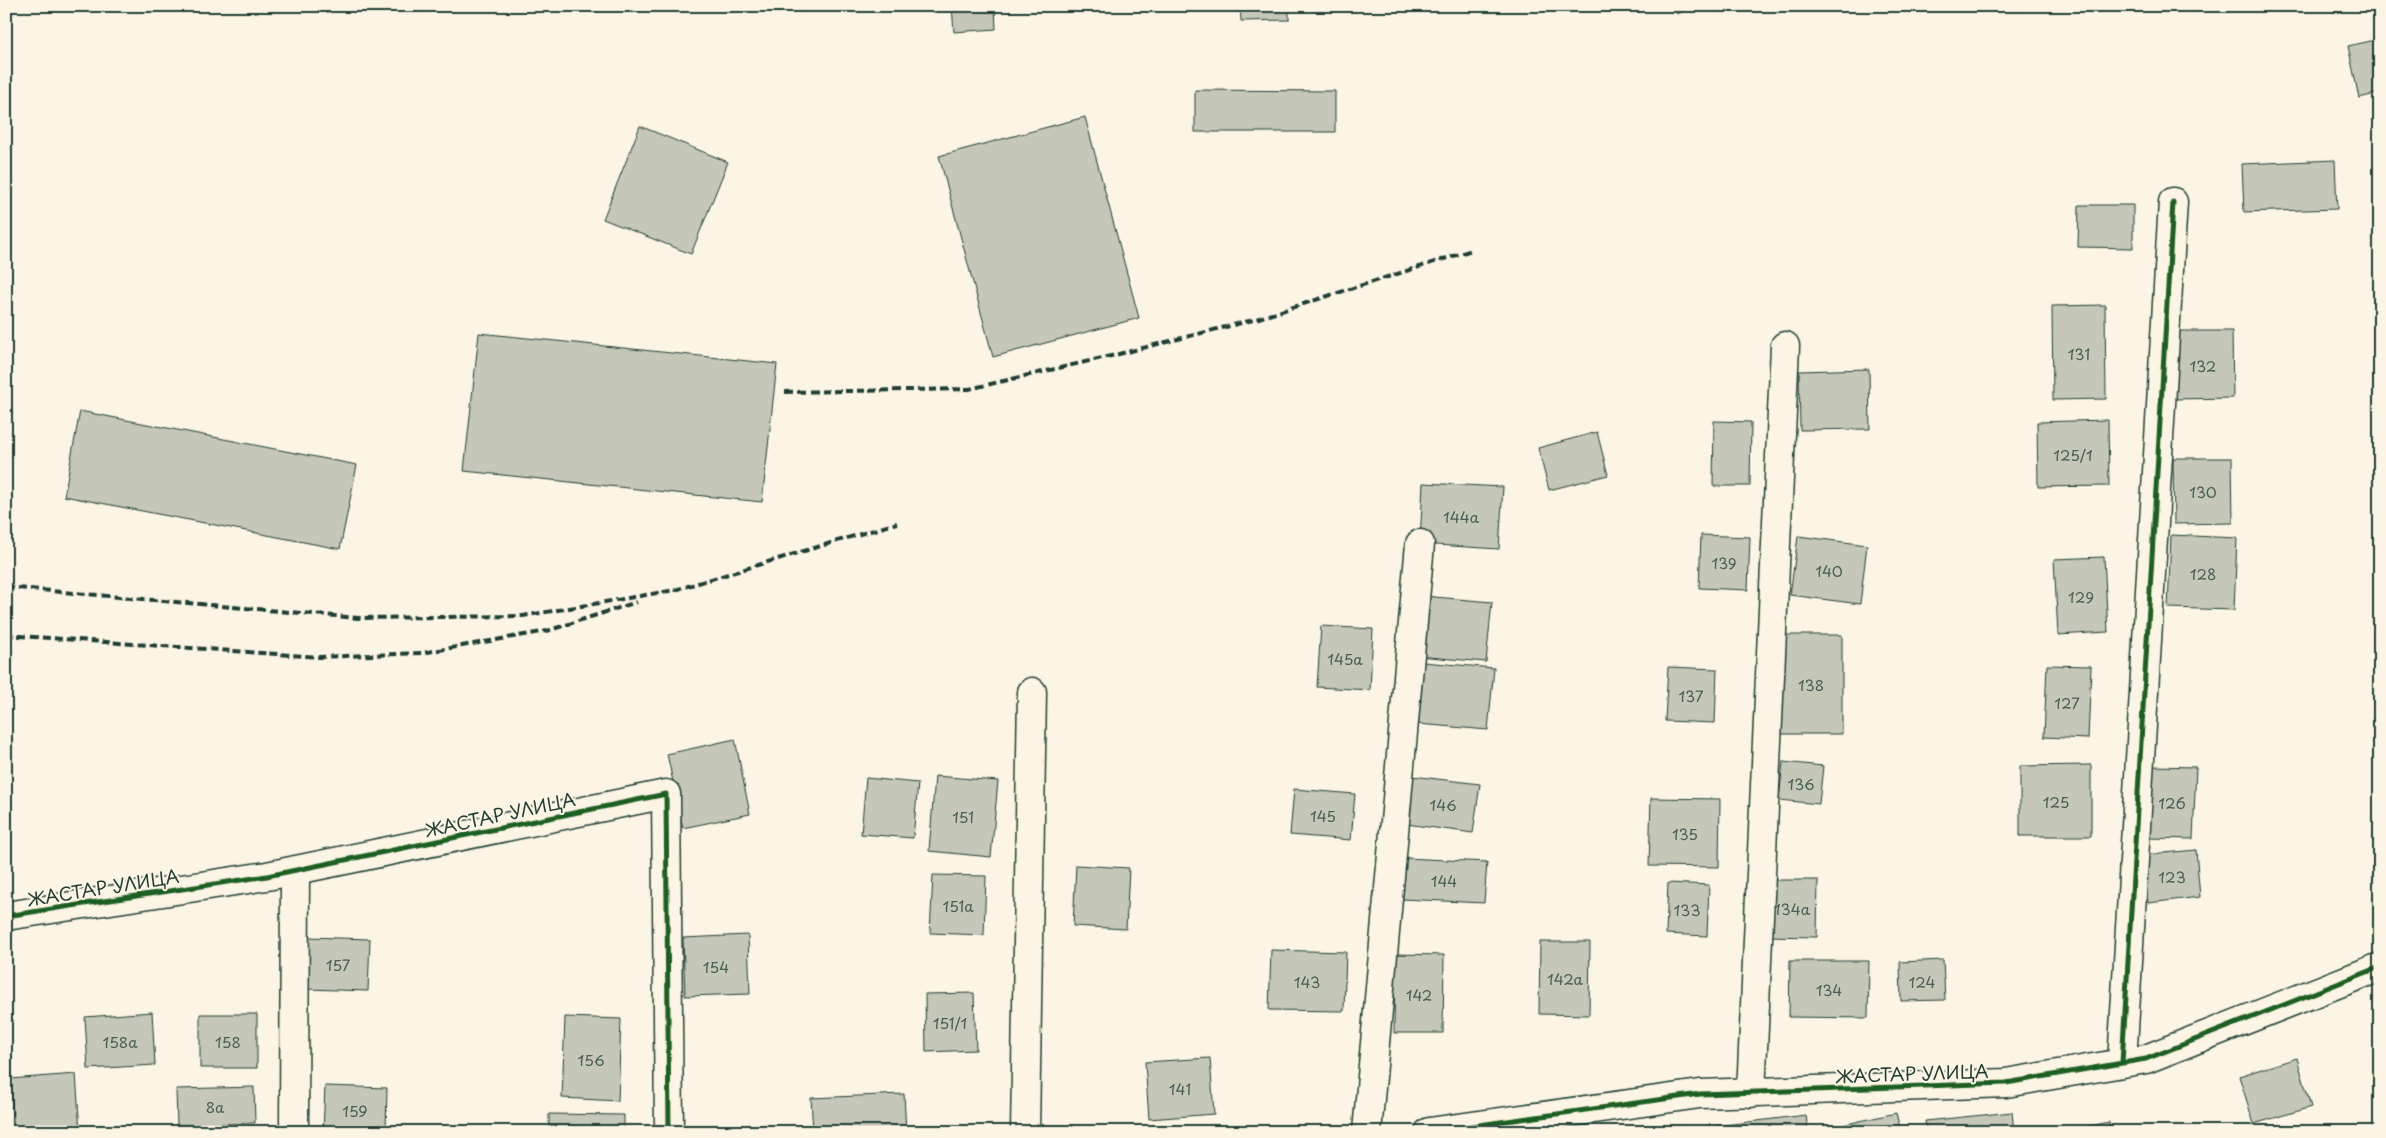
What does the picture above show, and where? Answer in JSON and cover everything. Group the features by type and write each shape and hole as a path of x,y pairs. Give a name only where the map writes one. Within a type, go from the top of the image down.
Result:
{"street":[{"path":"2122,1064 2173,202"},
{"path":"1751,1093 1785,346"},
{"path":"1367,1132 1420,544"},
{"path":"1025,1132 1032,692"},
{"name":"ЖАСТАР УЛИЦА","path":"6,916 295,870 666,794 669,1132"},
{"path":"294,1132 295,870"},
{"name":"ЖАСТАР УЛИЦА","path":"1429,1132 1700,1094 2006,1083 2122,1064 2146,1059 2380,967"}],"building":[{"path":"952,6 995,6 996,29 954,32"},
{"path":"1240,6 1289,6 1289,20 1241,21"},
{"path":"1674,6 1697,6 1677,14"},
{"path":"2380,39 2380,93 2359,98 2348,46"},
{"path":"1195,90 1335,91 1335,132 1195,132"},
{"path":"1085,117 1139,318 993,357 939,156"},
{"path":"640,126 728,162 691,254 603,219"},
{"path":"2335,160 2337,209 2244,212 2242,164"},
{"path":"2079,205 2133,205 2133,248 2078,247"},
{"path":"2105,305 2106,399 2053,400 2052,306"},
{"path":"2174,331 2232,331 2233,398 2174,399"},
{"path":"479,333 777,364 762,502 464,471"},
{"path":"1869,369 1870,429 1800,430 1799,371"},
{"path":"80,411 357,465 340,549 64,496"},
{"path":"2108,420 2109,486 2038,487 2037,422"},
{"path":"1714,421 1751,422 1750,486 1713,486"},
{"path":"1597,432 1608,475 1549,490 1538,448"},
{"path":"2173,458 2232,458 2233,523 2174,524"},
{"path":"1423,483 1503,487 1499,549 1420,544"},
{"path":"1701,535 1750,537 1748,590 1699,588"},
{"path":"2171,535 2237,538 2234,610 2168,608"},
{"path":"1798,536 1867,545 1860,604 1790,595"},
{"path":"2104,557 2108,632 2058,635 2054,559"},
{"path":"1423,596 1492,602 1486,662 1418,656"},
{"path":"1321,626 1373,629 1370,690 1317,687"},
{"path":"1780,635 1842,635 1842,734 1780,734"},
{"path":"1423,662 1494,668 1488,730 1418,724"},
{"path":"2047,665 2091,666 2088,739 2044,737"},
{"path":"1668,667 1717,669 1715,723 1665,721"},
{"path":"735,739 750,814 683,828 667,754"},
{"path":"1783,762 1823,766 1819,804 1779,800"},
{"path":"2091,765 2091,836 2020,836 2020,766"},
{"path":"2152,766 2196,767 2193,839 2149,838"},
{"path":"935,776 998,781 991,857 929,851"},
{"path":"1412,776 1480,784 1473,833 1406,824"},
{"path":"866,778 918,783 913,838 861,834"},
{"path":"1294,789 1355,794 1351,840 1290,835"},
{"path":"1651,798 1720,799 1719,867 1649,866"},
{"path":"2196,850 2200,897 2148,903 2143,855"},
{"path":"1405,858 1487,862 1484,903 1402,899"},
{"path":"1076,865 1129,868 1126,929 1073,926"},
{"path":"933,875 986,876 984,935 930,933"},
{"path":"1767,880 1818,880 1817,937 1767,936"},
{"path":"1668,883 1709,885 1707,936 1666,934"},
{"path":"748,935 750,994 685,996 683,938"},
{"path":"308,937 370,939 368,991 306,989"},
{"path":"1540,942 1590,942 1589,1015 1539,1014"},
{"path":"1271,950 1346,952 1344,1011 1269,1010"},
{"path":"1395,954 1444,955 1443,1033 1394,1033"},
{"path":"1943,960 1945,1000 1901,1001 1900,962"},
{"path":"1790,961 1869,961 1868,1018 1789,1017"},
{"path":"974,993 976,1050 926,1052 925,994"},
{"path":"152,1012 155,1065 88,1069 85,1017"},
{"path":"200,1014 257,1014 257,1068 200,1068"},
{"path":"565,1017 621,1019 618,1101 562,1098"},
{"path":"1210,1058 1214,1114 1149,1119 1145,1062"},
{"path":"2297,1058 2311,1107 2254,1124 2239,1076"},
{"path":"76,1074 80,1132 14,1132 10,1079"},
{"path":"325,1086 387,1088 386,1132 323,1132"},
{"path":"254,1087 255,1123 177,1125 176,1089"},
{"path":"904,1094 906,1132 813,1132 811,1098"},
{"path":"2012,1112 2014,1132 1926,1132 1925,1121"},
{"path":"1896,1113 1901,1132 1844,1132 1842,1125"},
{"path":"549,1114 624,1115 624,1132 549,1132"},
{"path":"1806,1115 1808,1132 1717,1132 1716,1126"},
{"path":"2109,1122 2111,1132 2067,1132 2067,1131"}],"railway":[{"path":"785,392 969,389 1253,320 1472,250"},
{"path":"6,587 358,618 523,616 675,590 897,523"},
{"path":"6,635 319,657 422,653 547,631 637,602"}],"cycle path":[{"path":"2122,1063 2173,202"},
{"path":"6,916 267,876 666,794 669,1132"},
{"path":"1429,1132 1700,1094 2006,1083 2146,1059 2380,967"}]}
